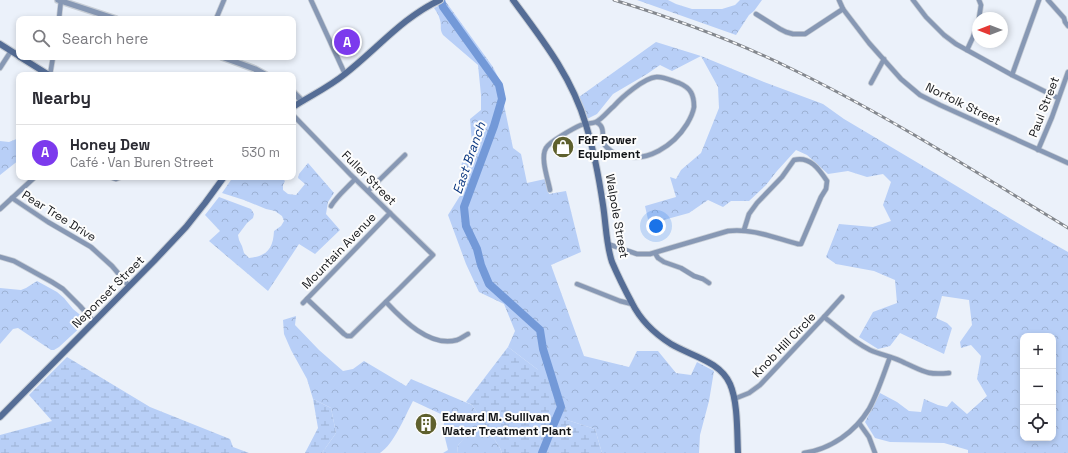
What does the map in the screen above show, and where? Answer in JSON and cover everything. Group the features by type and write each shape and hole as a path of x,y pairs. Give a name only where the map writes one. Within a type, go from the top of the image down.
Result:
{"main road":[{"name":"Walpole Street","path":"513,0 562,68 577,100 586,123 595,161 602,195 608,244 612,261 632,304 640,316 657,334 672,344 717,368 725,375 732,389 734,399 740,453"},
{"path":"296,105 333,83 414,15 425,7 438,1"},
{"path":"0,44 16,54"},
{"path":"25,60 44,72"},
{"name":"Neponset Street","path":"0,417 186,227 222,180"}],"street":[{"path":"59,16 60,0 107,16"},
{"path":"217,16 224,0"},
{"path":"311,0 345,74"},
{"name":"Norfolk Street","path":"839,0 843,9 869,43 901,79 920,94 940,105 1068,163"},
{"path":"913,0 926,17 944,35 956,44 1058,98"},
{"path":"979,0 981,5 980,12"},
{"path":"1012,75 1039,0"},
{"path":"1048,0 1066,19 1065,22 1068,26"},
{"path":"756,14 786,32 805,34 843,9"},
{"path":"966,50 972,39"},
{"path":"0,68 11,51"},
{"path":"870,83 884,59"},
{"path":"50,72 52,60"},
{"path":"230,60 260,72"},
{"name":"Paul Street","path":"1038,150 1068,72"},
{"path":"550,190 544,162 544,153 546,147 560,137 582,124 596,122 624,96 652,78 656,77 670,80 691,90 694,109 685,128 661,150 650,154 634,158 611,151 602,139 601,126 596,122"},
{"path":"296,95 302,101"},
{"name":"Fuller Street","path":"296,118 355,179 433,255 386,302"},
{"path":"368,191 406,155"},
{"path":"608,244 644,255 728,231 744,230 801,244 821,197 826,189 827,181 815,166 807,160 799,158 794,160 782,176 757,202 749,214 744,230"},
{"path":"331,206 355,179"},
{"path":"0,209 32,180"},
{"name":"Pear Tree Drive","path":"12,198 48,222 91,247 112,266 129,286"},
{"name":"Mountain Avenue","path":"303,303 390,213"},
{"path":"655,252 660,261 681,268 709,283"},
{"path":"0,257 14,262 63,289 94,322"},
{"path":"577,284 632,304"},
{"name":"Knob Hill Circle","path":"734,399 749,394 760,385 842,297"},
{"path":"307,298 344,334 349,336 354,334 386,302 410,326 427,336 438,340 448,341 457,340 468,334"},
{"path":"824,317 863,346 876,352 928,373 950,373"},
{"path":"804,453 818,450 830,444 847,434 859,423 869,408 890,357"},
{"path":"859,423 869,437 875,453"}],"green space":[{"path":"637,0 668,0 692,9 722,9 735,5 740,0 762,0 749,15 736,35"},
{"path":"446,2 493,67 502,85 504,105 513,148 521,154 527,183 545,179 549,194 566,191 581,252 551,265 584,356 629,367 637,351 658,351 676,373 691,375 697,362 714,371 709,401 700,435 699,453 602,453 595,429 564,419 537,369 508,347 515,331 504,304 479,292 466,264 448,215 463,191 460,167 472,143 470,119 481,110 481,95 478,65 442,33 440,18 434,8"},
{"path":"656,42 701,56 672,71 660,65 613,94 597,114 587,119 579,97"},
{"path":"701,56 823,104 844,119 1068,252 1068,453 968,453 968,450 944,443 890,442 875,438 865,422 880,393 897,402 909,411 921,412 924,399 947,407 952,401 967,414 987,396 977,379 981,356 971,345 961,348 960,342 972,325 969,300 942,296 936,318 947,323 952,328 944,354 900,333 890,346 878,349 859,337 873,312 897,303 895,280 874,271 836,264 826,257 839,224 873,227 891,221 883,205 891,182 883,174 867,177 848,171 828,174 807,155 796,150 766,185 749,201 731,201 723,207 708,200 689,213 649,224 645,206 676,197 670,177 676,179 681,170 701,153 719,108 718,87"},
{"path":"16,139 16,162 0,175 0,141 9,142"},
{"path":"308,163 334,193 328,202 326,214 340,230 315,254 299,244 268,291 209,241 220,231 205,215 219,197 251,209 254,214 253,218 238,235 239,240 244,253 249,258 265,253 272,243 274,231 281,226 284,221 282,216 275,211 222,193 231,180 284,180 283,190 288,194 296,195 305,184 298,178 299,174"},
{"path":"37,281 57,292 64,298 73,309 84,318 85,323 54,350 51,350 18,328 13,329 0,344 0,288 21,290"},
{"path":"296,316 295,325 319,350 343,371 353,369 364,361 406,386 411,379 472,405 502,453 457,453 458,445 472,429 467,419 445,416 413,401 394,437 380,453 322,453 336,433 331,408 313,399 307,379 284,334 283,320"},
{"path":"508,347 537,369 570,403 564,419 595,429 602,453 502,453 472,405 466,402"},
{"path":"67,357 150,407 230,439 233,447 249,453 0,453 0,435 52,421 29,395"},
{"path":"313,399 331,408 336,433 322,453 305,453 318,428"},
{"path":"445,416 467,419 473,429 458,445 457,453 443,453 448,450 443,430"}],"waterway":[{"name":"East Branch","path":"441,0 443,7 499,85 502,99 494,126 464,207 466,226 477,249 481,265 489,284 540,330 543,349 561,407 542,453"}],"railway":[{"path":"614,0 706,32 752,50 796,71 866,107 1068,228"}],"place":[{"name":"Honey Dew","path":"347,42"},
{"name":"F&F Power Equipment","path":"563,147"},
{"name":"Edward M. Sullivan Water Treatment Plant","path":"426,424"}]}
